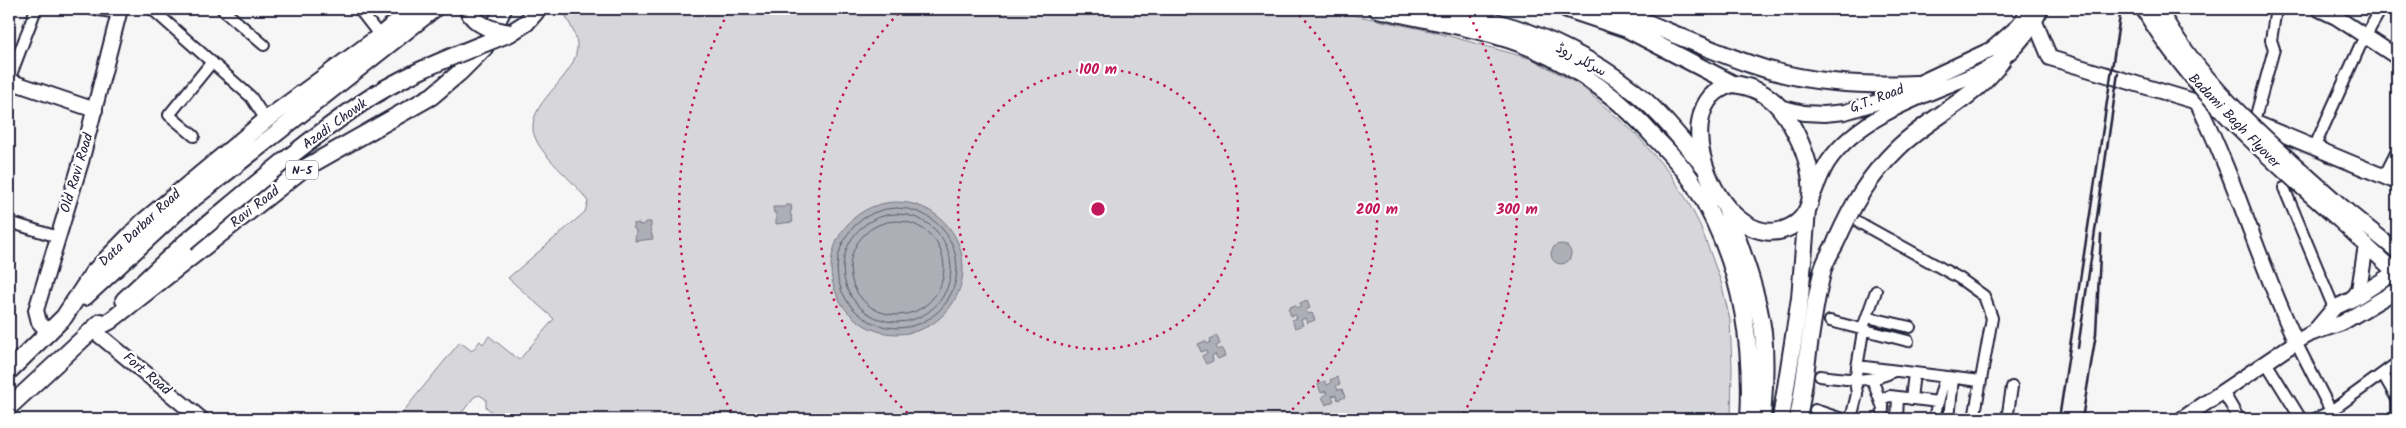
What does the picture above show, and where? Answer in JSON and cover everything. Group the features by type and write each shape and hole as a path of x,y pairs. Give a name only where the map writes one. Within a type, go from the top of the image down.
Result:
{"main road":[{"path":"266,120 380,36 412,9"},
{"name":"Azadi Chowk","path":"64,317 180,209 434,9"},
{"path":"466,9 483,26 510,33"},
{"name":"Ravi Road","path":"93,330 110,321 303,169 432,96 484,48 503,9"},
{"name":"Azadi Chowk","path":"93,330 185,243 304,146 359,105 412,74 510,33 526,23 538,9"},
{"path":"1377,9 1488,35 1534,49 1592,82 1634,114 1693,182 1712,215 1726,248 1738,285 1746,335 1751,377 1749,419"},
{"name":"سرکلر روڈ","path":"1424,9 1499,23 1589,60 1632,89 1660,117 1705,168"},
{"path":"1567,9 1627,29 1733,84 1760,92 1779,107 1801,146 1810,173 1809,204 1800,298 1781,419"},
{"path":"1612,9 1752,65 1782,73 1866,86 1916,84"},
{"path":"1798,419 1822,270 1859,194 1884,162 1900,146 1926,124 1967,96 1992,75 2002,60"},
{"path":"1733,84 1719,90 1712,96 1703,112 1699,141 1705,168 1717,194 1746,223 1770,233 1782,231 1794,225 1809,204"},
{"name":"Data Darbar Road","path":"9,371 64,317 93,273 115,248 178,192 266,120"},
{"path":"1725,204 1748,268 1762,331 1765,378 1762,419"},
{"name":"N-5","path":"9,407 93,330"}],"street":[{"path":"36,9 9,80 95,110"},
{"path":"91,9 120,11"},
{"path":"152,9 251,97 266,120"},
{"path":"222,9 264,45"},
{"path":"359,9 380,36"},
{"path":"1809,204 1828,163 1859,130 1877,118 1986,70 2002,60 2019,44 2033,15 2041,9"},
{"name":"Badami Bagh Flyover","path":"2143,9 2163,41 2204,93 2285,173 2343,215"},
{"name":"Badami Bagh Flyover","path":"2159,9 2190,56 2235,108 2343,215"},
{"path":"2256,115 2274,50 2272,40 2276,9"},
{"path":"2319,9 2336,17 2397,58"},
{"path":"2314,148 2365,37 2381,9"},
{"name":"Old Ravi Road","path":"48,332 39,322 36,310 95,110 120,11"},
{"path":"2033,15 2050,58 2197,102 2272,129 2391,180 2397,151"},
{"name":"G.T. Road","path":"1779,107 1804,113 1824,114 1845,112 1880,101 1992,49 2033,15"},
{"path":"194,136 169,116 212,62"},
{"path":"2197,102 2218,144 2274,294 2333,415"},
{"path":"2284,188 2334,308"},
{"path":"2312,334 2334,308 2353,299 2397,272 2366,245 2343,215"},
{"path":"2343,215 2394,246"},
{"path":"9,222 58,237"},
{"path":"1860,223 1958,278 1984,296 1992,318 1974,419"},
{"path":"2353,299 2359,290 2366,245"},
{"path":"2182,419 2222,390 2267,364 2296,342 2342,323 2397,290"},
{"path":"1851,419 1857,394 1855,380 1863,331 1876,291"},
{"path":"1866,317 1910,327"},
{"path":"1830,321 1908,341"},
{"name":"Fort Road","path":"93,330 201,419"},
{"path":"2315,419 2333,415 2397,363"},
{"path":"2267,364 2301,419"},
{"path":"1857,366 1980,381"},
{"path":"1820,376 1855,380 1872,379 1882,378 1894,371"},
{"path":"1911,399 1914,373"},
{"path":"2383,374 2397,399"},
{"path":"1934,417 1938,402 1949,377"},
{"path":"1949,377 1949,419"},
{"path":"1872,379 1883,408 1882,419"},
{"path":"2007,419 2012,387"},
{"path":"2222,390 2239,419"},
{"path":"1880,399 1890,396 1938,402"},
{"path":"1897,419 1898,397"},
{"path":"1816,410 1842,419"}],"shaded area":[{"path":"562,9 1324,9 1431,31 1532,59 1580,85 1636,134 1671,175 1687,200 1700,225 1721,282 1730,320 1732,367 1731,419 501,419 486,407 486,399 479,395 474,397 457,419 397,419 460,342 472,351 480,341 483,344 489,336 519,360 554,319 508,278 585,212 588,202 583,194 541,149 533,130 534,119 539,108 571,67 576,56 576,40"}],"water":[{"path":"897,202 922,207 943,222 958,243 963,268 958,293 943,314 922,329 897,334 872,329 851,314 836,293 831,268 836,243 851,222 872,207"},
{"path":"786,205 791,205 792,210 790,211 793,222 776,224 776,213 774,213 773,207 785,207"},
{"path":"645,222 651,222 650,228 653,239 635,241 636,230 633,224 645,224"},
{"path":"1561,244 1568,247 1571,254 1568,261 1561,264 1554,261 1551,254 1554,247"},
{"path":"1307,301 1310,308 1306,310 1308,314 1312,313 1315,320 1307,323 1305,318 1301,320 1303,325 1295,328 1292,320 1297,318 1296,315 1291,316 1288,308 1295,305 1297,308 1301,307 1300,303"},
{"path":"1217,336 1220,344 1216,346 1218,350 1222,348 1225,356 1218,359 1215,354 1212,356 1213,361 1206,364 1202,356 1207,353 1206,350 1201,352 1198,344 1205,341 1207,344 1211,342 1210,339"},
{"path":"1337,377 1340,384 1336,386 1338,390 1342,389 1345,397 1338,400 1336,395 1332,396 1334,401 1326,405 1322,397 1327,394 1326,391 1321,393 1318,384 1325,381 1327,385 1331,383 1330,380"}],"railway":[{"path":"2059,419 2121,9"},
{"path":"2078,348 2118,73"},
{"path":"2082,419 2096,334 2101,235"}]}
